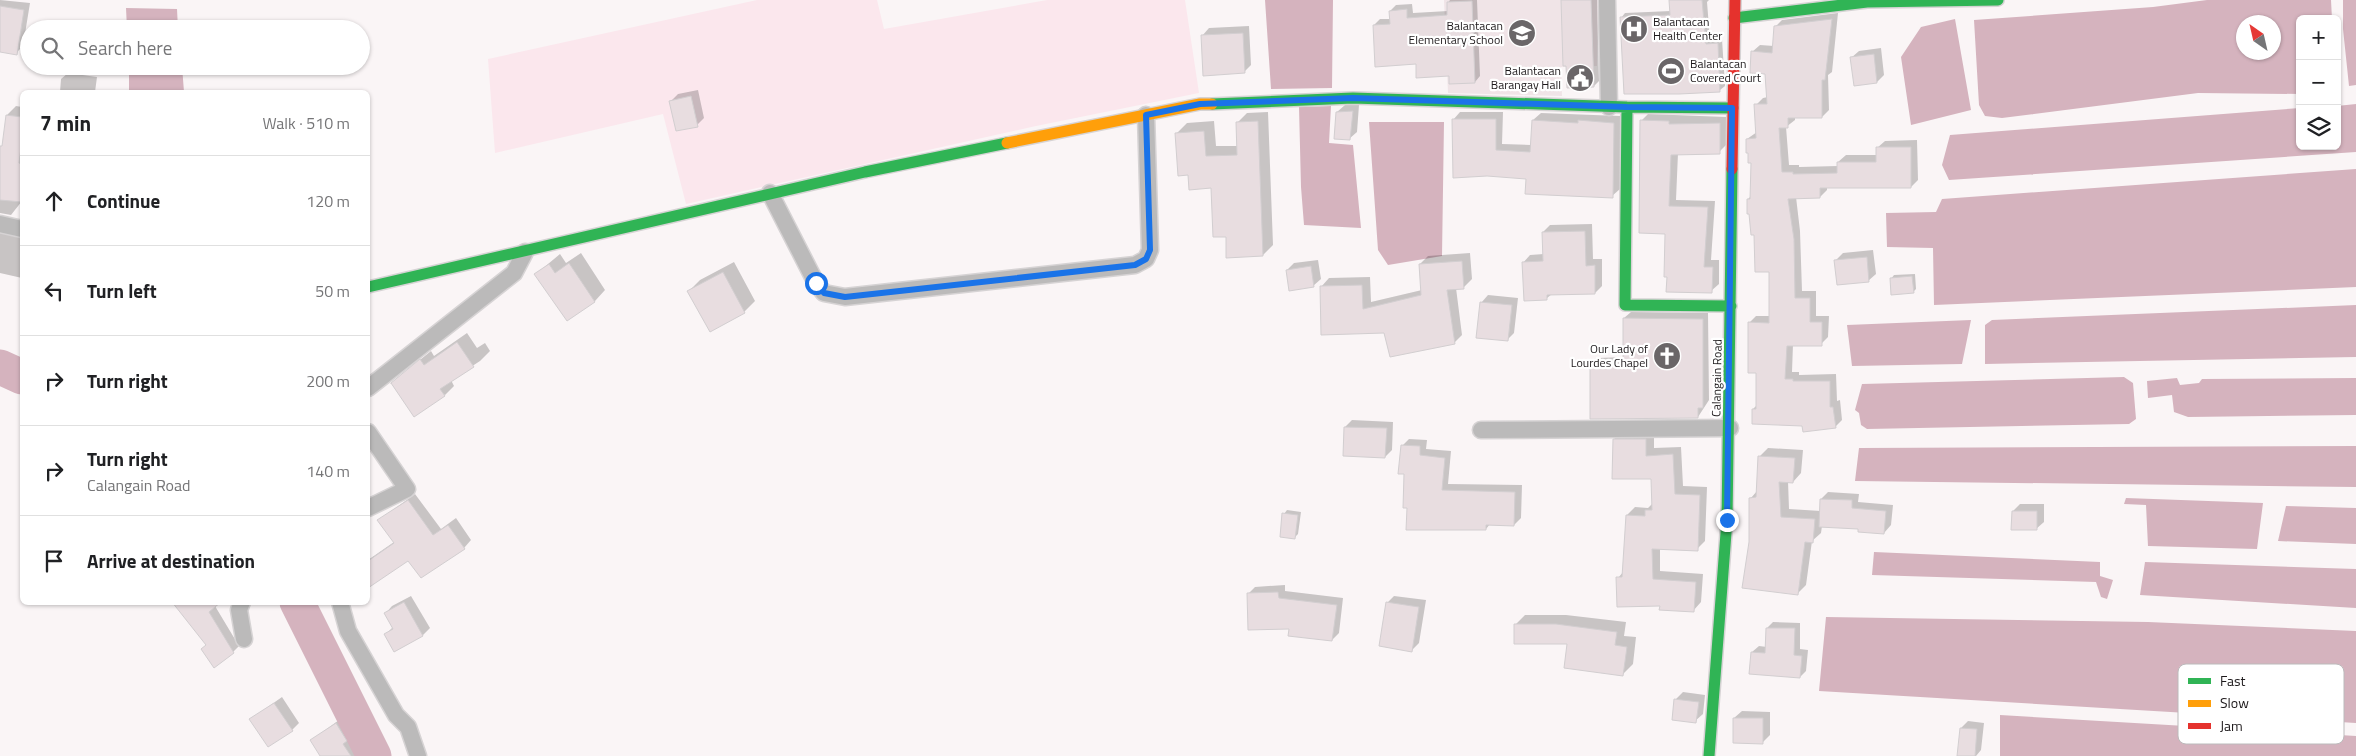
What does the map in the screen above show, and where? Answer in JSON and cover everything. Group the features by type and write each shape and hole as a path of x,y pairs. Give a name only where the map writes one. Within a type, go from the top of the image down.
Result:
{"street":[{"path":"1607,0 1609,107"},
{"name":"Calangain Road","path":"1709,756 1727,520 1730,428 1732,108 1735,0"},
{"path":"1734,18 1867,2 1998,0"},
{"path":"370,287 525,252 770,193 1200,104 1353,98 1609,107 1732,108"},
{"path":"1627,107 1624,305 1731,306"},
{"path":"770,193 816,283 824,293 845,297 1135,265 1146,259 1150,250 1146,115"},
{"path":"0,224 20,229"},
{"path":"370,386 514,274 525,252"},
{"path":"1481,430 1730,428"},
{"path":"370,435 407,489 370,507"},
{"path":"241,605 239,610 244,639"},
{"path":"341,605 348,630 396,715 408,727 418,756"}],"shaded area":[{"path":"757,0 877,0 884,29 1047,0 1185,0 1199,93 1036,126 686,204 663,114 495,153 488,59"},
{"path":"1265,0 1333,0 1332,88 1271,89"},
{"name":"Balantacan Elementary School","path":"1444,0 1598,0 1597,66 1561,67 1562,96 1448,93"},
{"path":"2207,0 2331,0 2332,15 2296,15 2296,94 2198,93 2002,118 1985,116 1979,105 1974,20 2153,7"},
{"path":"2343,0 2356,0 2356,85 2349,86 2343,29"},
{"path":"126,8 177,9 178,20 127,20"},
{"path":"1955,19 1971,110 1911,125 1901,57 1921,27"},
{"path":"129,75 183,75 184,90 129,90"},
{"path":"2356,104 2356,152 1949,180 1942,165 1950,135 2296,108 2296,150 2341,150 2341,106"},
{"path":"1331,106 1329,143 1353,145 1361,228 1304,225 1299,107"},
{"path":"1369,122 1444,122 1442,256 1388,265 1378,250"},
{"path":"2356,169 2356,287 1934,305 1933,248 1887,247 1886,213 1936,212 1942,199"},
{"path":"2356,305 2356,357 1985,364 1985,325 1992,320"},
{"path":"1971,320 1962,364 1852,366 1847,325"},
{"path":"2124,377 2133,383 2136,419 2129,424 1867,429 1861,425 1859,413 1855,410 1862,384"},
{"path":"2177,378 2180,385 2199,383 2202,379 2356,378 2356,415 2188,417 2174,412 2172,395 2148,398 2147,381"},
{"path":"2356,446 2356,487 1855,481 1859,448"},
{"path":"2126,498 2263,503 2257,549 2148,546 2146,505 2124,504"},
{"path":"2286,506 2356,508 2356,544 2278,541"},
{"path":"1874,552 2100,562 2100,576 2113,580 2107,599 2101,597 2096,582 1872,575"},
{"path":"2145,562 2356,569 2356,608 2140,595"},
{"path":"1826,617 2148,622 2356,631 2356,723 2344,722 2344,664 2178,664 2178,712 1819,691"},
{"path":"2000,715 2178,726 2178,744 2344,744 2344,735 2356,736 2356,756 2000,756"}],"building":[{"path":"1561,0 1591,0 1594,87 1567,88 1566,66 1563,66"},
{"path":"1669,0 1702,0 1706,44 1718,43 1720,92 1624,94 1620,17 1670,15"},
{"path":"1472,1 1475,83 1449,84 1449,76 1416,78 1416,64 1375,67 1373,25 1390,24 1389,11 1407,9 1407,18 1447,15 1447,2"},
{"path":"0,6 24,10 22,20 20,20 17,55 0,52"},
{"path":"1832,19 1825,80 1822,80 1822,118 1788,118 1788,128 1779,128 1782,172 1793,172 1793,174 1837,173 1837,162 1876,162 1876,147 1911,147 1911,188 1820,188 1820,198 1788,199 1794,239 1795,298 1810,298 1810,322 1822,322 1822,346 1787,346 1785,379 1793,379 1793,381 1830,381 1830,407 1833,407 1836,428 1803,432 1802,426 1752,424 1752,409 1756,409 1756,373 1748,373 1748,322 1769,323 1769,272 1755,272 1754,235 1751,235 1749,214 1747,214 1747,199 1750,199 1751,163 1748,163 1746,139 1756,138 1754,104 1767,104 1765,74 1750,73 1751,51 1772,53 1774,26"},
{"path":"1243,33 1245,73 1203,76 1201,35"},
{"path":"1874,54 1877,83 1854,86 1850,57"},
{"path":"691,96 698,127 676,131 669,101"},
{"path":"1353,111 1350,140 1334,139 1336,112"},
{"path":"6,115 20,117 20,202 0,200 0,146 2,146"},
{"path":"1452,119 1496,119 1496,150 1530,152 1532,120 1578,123 1578,120 1614,123 1613,198 1525,194 1526,179 1487,176 1453,178"},
{"path":"1640,120 1669,121 1669,124 1720,123 1720,154 1671,155 1669,206 1708,207 1704,267 1713,267 1712,293 1666,292 1667,277 1664,277 1665,234 1639,233"},
{"path":"1258,121 1263,256 1226,258 1226,237 1213,237 1211,188 1189,190 1188,175 1178,176 1175,133 1204,131 1206,156 1237,155 1236,122"},
{"path":"1585,231 1586,266 1595,265 1595,294 1547,295 1547,300 1524,301 1522,262 1543,261 1542,232"},
{"path":"1867,257 1869,282 1837,285 1834,260"},
{"path":"1462,261 1464,289 1447,290 1455,344 1390,357 1384,333 1321,335 1320,286 1362,285 1363,309 1421,295 1419,264"},
{"path":"569,263 595,302 567,321 534,274 549,264 555,273"},
{"path":"1311,266 1314,287 1289,291 1286,270"},
{"path":"723,272 745,313 710,332 687,291"},
{"path":"1912,276 1914,293 1891,295 1890,278"},
{"path":"1480,302 1512,305 1508,341 1476,338"},
{"path":"1623,318 1703,319 1703,408 1698,408 1698,418 1590,419 1590,363 1623,363"},
{"path":"457,342 474,367 440,389 445,396 414,417 391,383 420,359 424,365"},
{"path":"1344,427 1387,428 1385,458 1343,456"},
{"path":"1613,439 1646,439 1646,456 1673,454 1675,494 1700,495 1698,551 1652,549 1653,579 1696,582 1694,612 1659,610 1660,606 1617,607 1616,577 1622,577 1626,515 1645,516 1645,510 1652,510 1651,479 1612,479"},
{"path":"1401,445 1420,446 1420,455 1445,458 1442,490 1515,492 1514,526 1486,525 1486,530 1406,530 1407,508 1403,508 1404,474 1398,474"},
{"path":"1758,456 1795,458 1793,483 1779,482 1781,517 1815,519 1813,543 1805,542 1798,595 1742,588 1749,542 1749,498 1756,497"},
{"path":"1820,499 1852,500 1852,508 1886,511 1884,534 1858,532 1858,529 1819,527"},
{"path":"408,500 433,535 448,525 465,549 421,578 408,561 370,587 370,560 394,543 377,520"},
{"path":"2012,511 2037,511 2037,530 2011,530"},
{"path":"1282,513 1298,515 1295,539 1280,537"},
{"path":"1278,592 1279,598 1337,605 1332,641 1288,636 1289,629 1248,630 1247,593"},
{"path":"404,602 423,636 394,652 384,634 393,629 384,613"},
{"path":"1386,602 1419,607 1412,652 1379,646"},
{"path":"174,605 217,605 209,612 234,653 214,668 201,649 206,645"},
{"path":"1514,624 1556,624 1617,632 1615,645 1627,647 1623,676 1564,668 1567,644 1514,644"},
{"path":"1766,628 1795,628 1794,655 1802,656 1800,678 1749,674 1751,652 1765,653"},
{"path":"1674,699 1699,702 1696,723 1672,720"},
{"path":"274,703 293,731 268,747 249,719"},
{"path":"1733,718 1763,718 1763,744 1733,743"},
{"path":"336,723 347,741 343,744 351,756 320,756 310,740"},
{"path":"1960,728 1977,729 1975,756 1957,756"}],"waterway":[{"path":"0,367 20,376"},
{"path":"298,605 374,756"}],"traffic: fast":[{"path":"1734,18 1867,2 1998,0"},
{"path":"1212,104 1353,98 1627,107 1733,108"},
{"path":"1627,107 1625,305 1731,306"},
{"path":"370,287 865,172 1007,143"},
{"path":"1709,756 1727,520 1732,169"}],"traffic: slow":[{"path":"1007,143 1200,104 1212,104"}],"traffic: jam":[{"path":"1732,169 1735,0"}],"place":[{"name":"Balantacan Health Center","path":"1634,29"},
{"name":"Balantacan Elementary School","path":"1522,33"},
{"name":"Balantacan Covered Court","path":"1671,71"},
{"name":"Balantacan Barangay Hall","path":"1580,78"},
{"name":"Our Lady of Lourdes Chapel","path":"1667,356"}],"route":[{"path":"816,283 824,293 845,297 1135,265 1146,259 1150,250 1146,115 1200,104 1353,98 1502,104 1732,108 1730,428 1727,520"}]}
